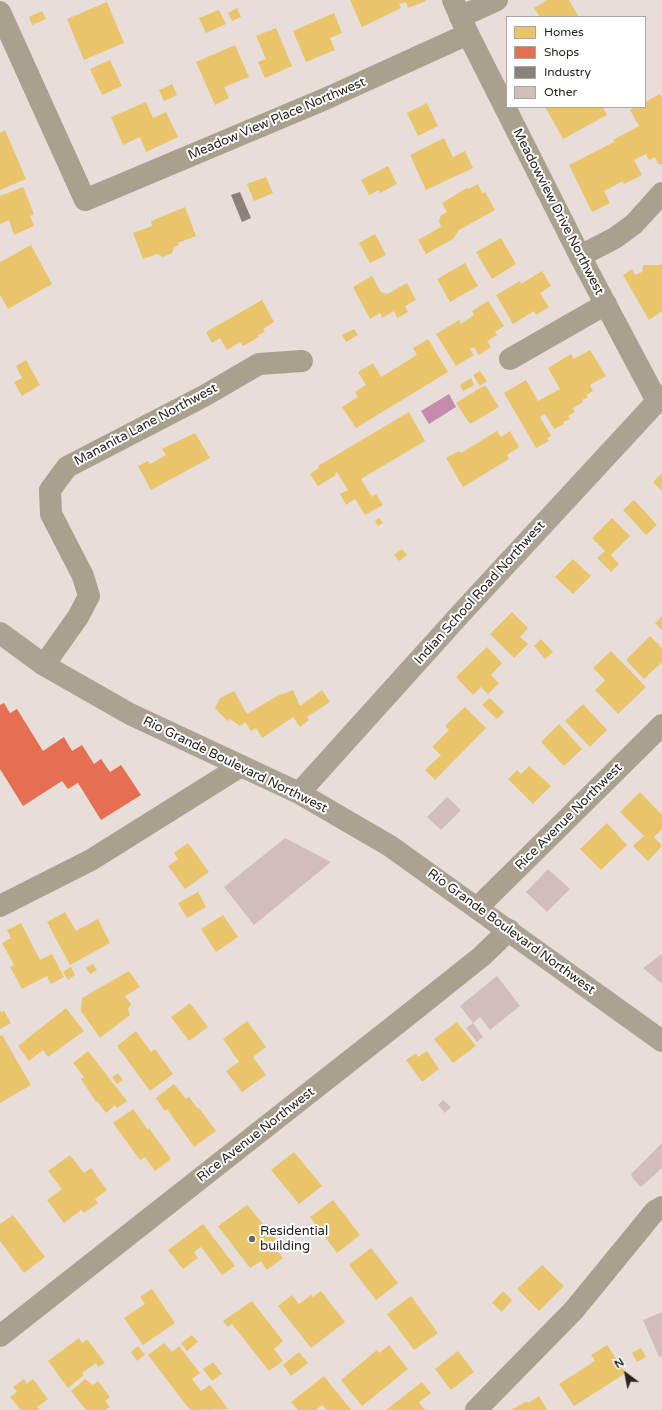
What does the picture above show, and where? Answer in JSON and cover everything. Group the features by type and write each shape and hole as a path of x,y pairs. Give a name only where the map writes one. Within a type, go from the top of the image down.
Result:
{"main road":[{"name":"Indian School Road Northwest","path":"299,793 465,609 660,398"},
{"name":"Rio Grande Boulevard Northwest","path":"0,633 44,665 130,714 299,793 390,846 662,1041"}],"street":[{"name":"Meadow View Place Northwest","path":"0,12 85,200 325,99 460,17 497,0"},
{"name":"Meadowview Drive Northwest","path":"460,17 580,256 660,398"},
{"path":"580,256 614,238 634,224 662,193"},
{"path":"510,359 606,304"},
{"name":"Mananita Lane Northwest","path":"44,665 78,617 89,596 83,576 51,514 50,490 67,467 204,396 259,364 302,361"},
{"name":"Rice Avenue Northwest","path":"477,908 662,725"},
{"path":"0,906 91,860 241,766"},
{"name":"Rice Avenue Northwest","path":"0,1336 482,956 509,930"},
{"path":"476,1410 574,1310 655,1212 662,1207"}],"shaded area":[{"path":"449,394 456,407 429,424 421,411"}],"building: Homes":[{"path":"350,0 426,1 408,8 406,2 399,4 401,8 362,27"},
{"path":"547,0 569,0 578,16 539,16 534,8"},
{"path":"107,2 124,43 84,60 67,19"},
{"path":"237,8 241,17 232,21 228,13"},
{"path":"219,10 226,24 206,33 199,18"},
{"path":"42,11 46,19 32,25 29,17"},
{"path":"334,13 342,33 330,38 335,50 306,62 293,31"},
{"path":"276,28 292,66 265,78 258,62 266,59 256,36"},
{"path":"235,45 249,77 224,87 229,98 215,105 196,62"},
{"path":"110,60 122,86 102,95 90,69"},
{"path":"172,84 177,95 164,101 159,90"},
{"path":"660,94 662,98 662,164 659,165 655,157 649,160 646,154 634,160 642,175 624,184 623,181 604,191 610,203 592,212 569,165 614,142 613,140 639,126 630,110 633,108 646,108 646,101"},
{"path":"146,102 153,118 166,112 178,137 146,152 140,137 123,145 111,117"},
{"path":"427,103 438,126 418,136 407,113"},
{"path":"546,108 604,108 607,115 563,139"},
{"path":"5,130 26,179 0,190 0,133"},
{"path":"444,138 453,157 465,151 473,168 426,190 410,155"},
{"path":"388,166 397,184 380,193 379,190 369,195 361,180"},
{"path":"266,177 273,193 254,201 247,184"},
{"path":"478,184 482,193 485,192 495,210 459,230 453,239 426,254 418,240 441,227 439,221 441,215 447,212 442,203 467,188 468,189"},
{"path":"23,187 34,214 30,216 34,226 14,235 9,220 0,224 0,196"},
{"path":"185,207 196,236 178,243 179,245 174,247 172,253 163,257 157,254 143,259 133,233 152,226 151,221"},
{"path":"375,234 386,255 370,263 359,243"},
{"path":"501,238 516,264 492,279 476,252"},
{"path":"31,245 52,284 8,309 0,295 0,262"},
{"path":"465,263 478,286 450,302 437,279"},
{"path":"662,263 662,311 649,320 623,275 632,269 635,275 642,272 643,265 659,265"},
{"path":"542,271 551,286 540,293 549,307 536,315 534,311 513,324 496,295 520,281 521,284"},
{"path":"372,276 381,292 387,294 407,283 416,300 405,306 408,312 397,318 394,311 382,318 380,313 370,319 353,287"},
{"path":"262,300 274,322 263,329 265,332 258,335 259,337 243,346 240,342 227,350 220,338 212,343 206,332"},
{"path":"488,301 504,326 495,332 497,335 487,341 491,347 479,355 474,347 470,349 474,355 456,366 436,334 459,320 461,324 474,315 472,311"},
{"path":"354,329 358,335 346,342 342,335"},
{"path":"428,339 448,372 356,428 342,407 358,397 355,392 366,385 358,372 373,363 381,377 417,355 413,348"},
{"path":"590,350 606,376 590,385 593,391 586,395 588,397 582,400 583,402 573,408 575,412 568,416 570,419 563,422 564,424 554,429 545,414 540,417 551,436 547,438 549,441 536,448 504,393 526,380 538,401 560,389 548,368 571,354 574,359"},
{"path":"26,360 40,385 22,396 14,382 22,378 16,366"},
{"path":"480,371 487,381 480,386 473,375"},
{"path":"471,378 474,385 463,391 460,385"},
{"path":"485,385 499,407 470,424 456,403"},
{"path":"409,412 425,441 361,479 372,497 376,494 383,505 365,515 355,499 346,505 340,494 348,490 337,472 335,474 336,475 318,486 310,474 319,468 318,466"},
{"path":"497,431 501,437 510,431 519,447 507,455 509,459 463,487 446,458 459,451 461,453"},
{"path":"195,433 210,458 151,490 138,466 148,461 150,464 166,455 162,449"},
{"path":"662,473 662,491 653,482"},
{"path":"634,500 657,525 646,535 623,510"},
{"path":"379,518 383,523 378,526 375,521"},
{"path":"612,518 630,536 611,555 619,564 611,572 597,558 605,551 592,538"},
{"path":"402,549 407,555 399,561 394,555"},
{"path":"573,559 591,576 573,594 555,577"},
{"path":"512,612 528,628 520,637 528,644 514,658 490,634"},
{"path":"662,616 662,630 655,623"},
{"path":"650,636 662,648 662,662 644,679 626,660"},
{"path":"541,639 553,652 545,659 534,646"},
{"path":"487,647 502,663 491,675 499,683 488,694 481,687 473,695 456,677"},
{"path":"611,651 646,687 618,714 595,690 605,680 593,668"},
{"path":"293,690 300,706 322,690 330,702 307,717 309,720 300,727 293,717 262,738 256,728 251,731 245,722 240,726 230,719 227,721 215,708 220,698 234,691 247,714 277,696"},
{"path":"490,698 504,712 497,719 482,705"},
{"path":"583,704 607,730 590,747 565,721"},
{"path":"465,707 486,728 435,780 425,770 441,755 432,747 449,730 445,726"},
{"path":"559,724 582,749 564,766 541,742"},
{"path":"529,766 551,786 533,804 508,779 517,770 521,774"},
{"path":"640,792 662,815 662,829 654,837 662,846 648,861 633,846 644,836 620,812"},
{"path":"607,823 627,845 601,870 580,849"},
{"path":"188,843 209,872 185,889 168,866 178,859 174,853"},
{"path":"198,892 206,907 187,918 178,903"},
{"path":"65,912 76,931 98,919 110,943 70,965 47,922"},
{"path":"223,915 238,937 216,952 201,929"},
{"path":"21,923 40,960 52,954 64,977 51,984 47,976 22,989 10,967 14,965 2,943 11,938 7,930"},
{"path":"93,964 97,970 90,974 86,968"},
{"path":"71,967 75,975 68,980 63,972"},
{"path":"129,971 140,987 125,996 131,1004 128,1009 130,1015 100,1038 81,1011 82,998"},
{"path":"190,1003 208,1027 189,1041 171,1017"},
{"path":"66,1008 84,1031 48,1057 43,1050 29,1061 18,1046"},
{"path":"0,1010 1,1012 4,1011 11,1023 0,1029"},
{"path":"247,1021 266,1047 253,1057 266,1075 242,1092 226,1071 239,1062 223,1039"},
{"path":"457,1022 476,1046 453,1063 434,1039"},
{"path":"136,1031 151,1052 155,1049 173,1074 150,1091 117,1046"},
{"path":"2,1035 31,1085 0,1103 0,1036"},
{"path":"88,1051 127,1101 117,1108 115,1105 106,1113 97,1101 96,1102 81,1079 84,1077 73,1063"},
{"path":"427,1051 439,1069 422,1082 406,1060 416,1053 418,1057"},
{"path":"118,1073 123,1080 117,1084 112,1077"},
{"path":"174,1084 186,1099 189,1097 198,1109 199,1108 216,1131 194,1147 167,1109 165,1111 156,1098"},
{"path":"133,1109 148,1130 149,1128 171,1159 155,1171 145,1157 140,1160 113,1123"},
{"path":"294,1152 322,1186 299,1204 271,1170"},
{"path":"70,1155 84,1173 91,1168 107,1190 95,1199 98,1203 84,1213 81,1210 64,1223 47,1200 62,1189 48,1171"},
{"path":"333,1200 360,1235 337,1253 310,1217"},
{"name":"Residential building","path":"247,1205 282,1246 277,1250 283,1258 267,1270 261,1261 250,1268 218,1226"},
{"path":"13,1215 45,1257 24,1273 0,1241 0,1224"},
{"path":"203,1224 235,1266 222,1275 201,1247 194,1252 198,1258 183,1269 168,1250"},
{"path":"371,1248 398,1283 376,1300 349,1265"},
{"path":"542,1265 564,1286 539,1311 517,1289"},
{"path":"152,1289 175,1323 143,1345 124,1318 145,1304 140,1297"},
{"path":"321,1291 345,1322 311,1348 278,1306 292,1295 299,1304 311,1295 313,1297"},
{"path":"503,1291 512,1300 502,1312 492,1303"},
{"path":"411,1296 438,1333 414,1350 387,1314"},
{"path":"252,1301 283,1341 274,1349 283,1361 269,1371 232,1324 245,1313 228,1327 223,1321"},
{"path":"192,1335 198,1342 187,1351 181,1343"},
{"path":"79,1338 82,1343 87,1339 105,1363 98,1367 96,1363 82,1373 84,1375 68,1388 48,1361"},
{"path":"164,1343 172,1352 179,1346 200,1373 192,1379 201,1391 210,1385 228,1409 190,1410 148,1355"},
{"path":"389,1345 408,1369 362,1406 341,1380 377,1350 379,1353"},
{"path":"607,1345 626,1373 574,1406 559,1384 595,1361 591,1355"},
{"path":"138,1346 145,1355 137,1361 131,1352"},
{"path":"641,1348 646,1357 637,1362 632,1353"},
{"path":"458,1351 474,1372 451,1390 435,1369"},
{"path":"299,1352 308,1363 291,1376 283,1365"},
{"path":"213,1362 222,1374 212,1381 203,1369"},
{"path":"324,1376 351,1410 327,1410 322,1405 316,1410 298,1410 291,1402"},
{"path":"24,1379 27,1384 33,1379 48,1399 37,1407 39,1410 21,1410 10,1397 17,1392 13,1387"},
{"path":"85,1379 93,1385 98,1381 110,1397 105,1401 110,1407 105,1410 86,1410 71,1391"},
{"path":"422,1382 431,1393 419,1402 425,1410 386,1410"},
{"path":"539,1396 547,1410 511,1410 527,1401 528,1403"}],"building: Shops":[{"path":"4,703 10,713 17,709 43,751 64,737 72,751 82,745 94,764 101,759 110,772 121,765 141,795 101,820 78,783 68,789 62,781 23,806 0,769 0,705"}],"building: Industry":[{"path":"240,192 251,218 242,222 231,195"}],"building: Other":[{"path":"447,797 461,810 441,830 427,817"},
{"path":"285,838 331,862 254,925 224,887"},
{"path":"548,869 570,889 547,912 526,892"},
{"path":"662,954 662,983 661,983 643,968"},
{"path":"497,976 520,1006 490,1030 480,1017 473,1023 460,1006"},
{"path":"473,1023 483,1037 477,1042 466,1028"},
{"path":"443,1100 451,1107 445,1113 438,1105"},
{"path":"662,1143 662,1168 641,1187 633,1179 631,1174"},
{"path":"662,1312 662,1356 659,1357 643,1320"}],"place":[{"name":"Residential building","path":"252,1239"}]}
